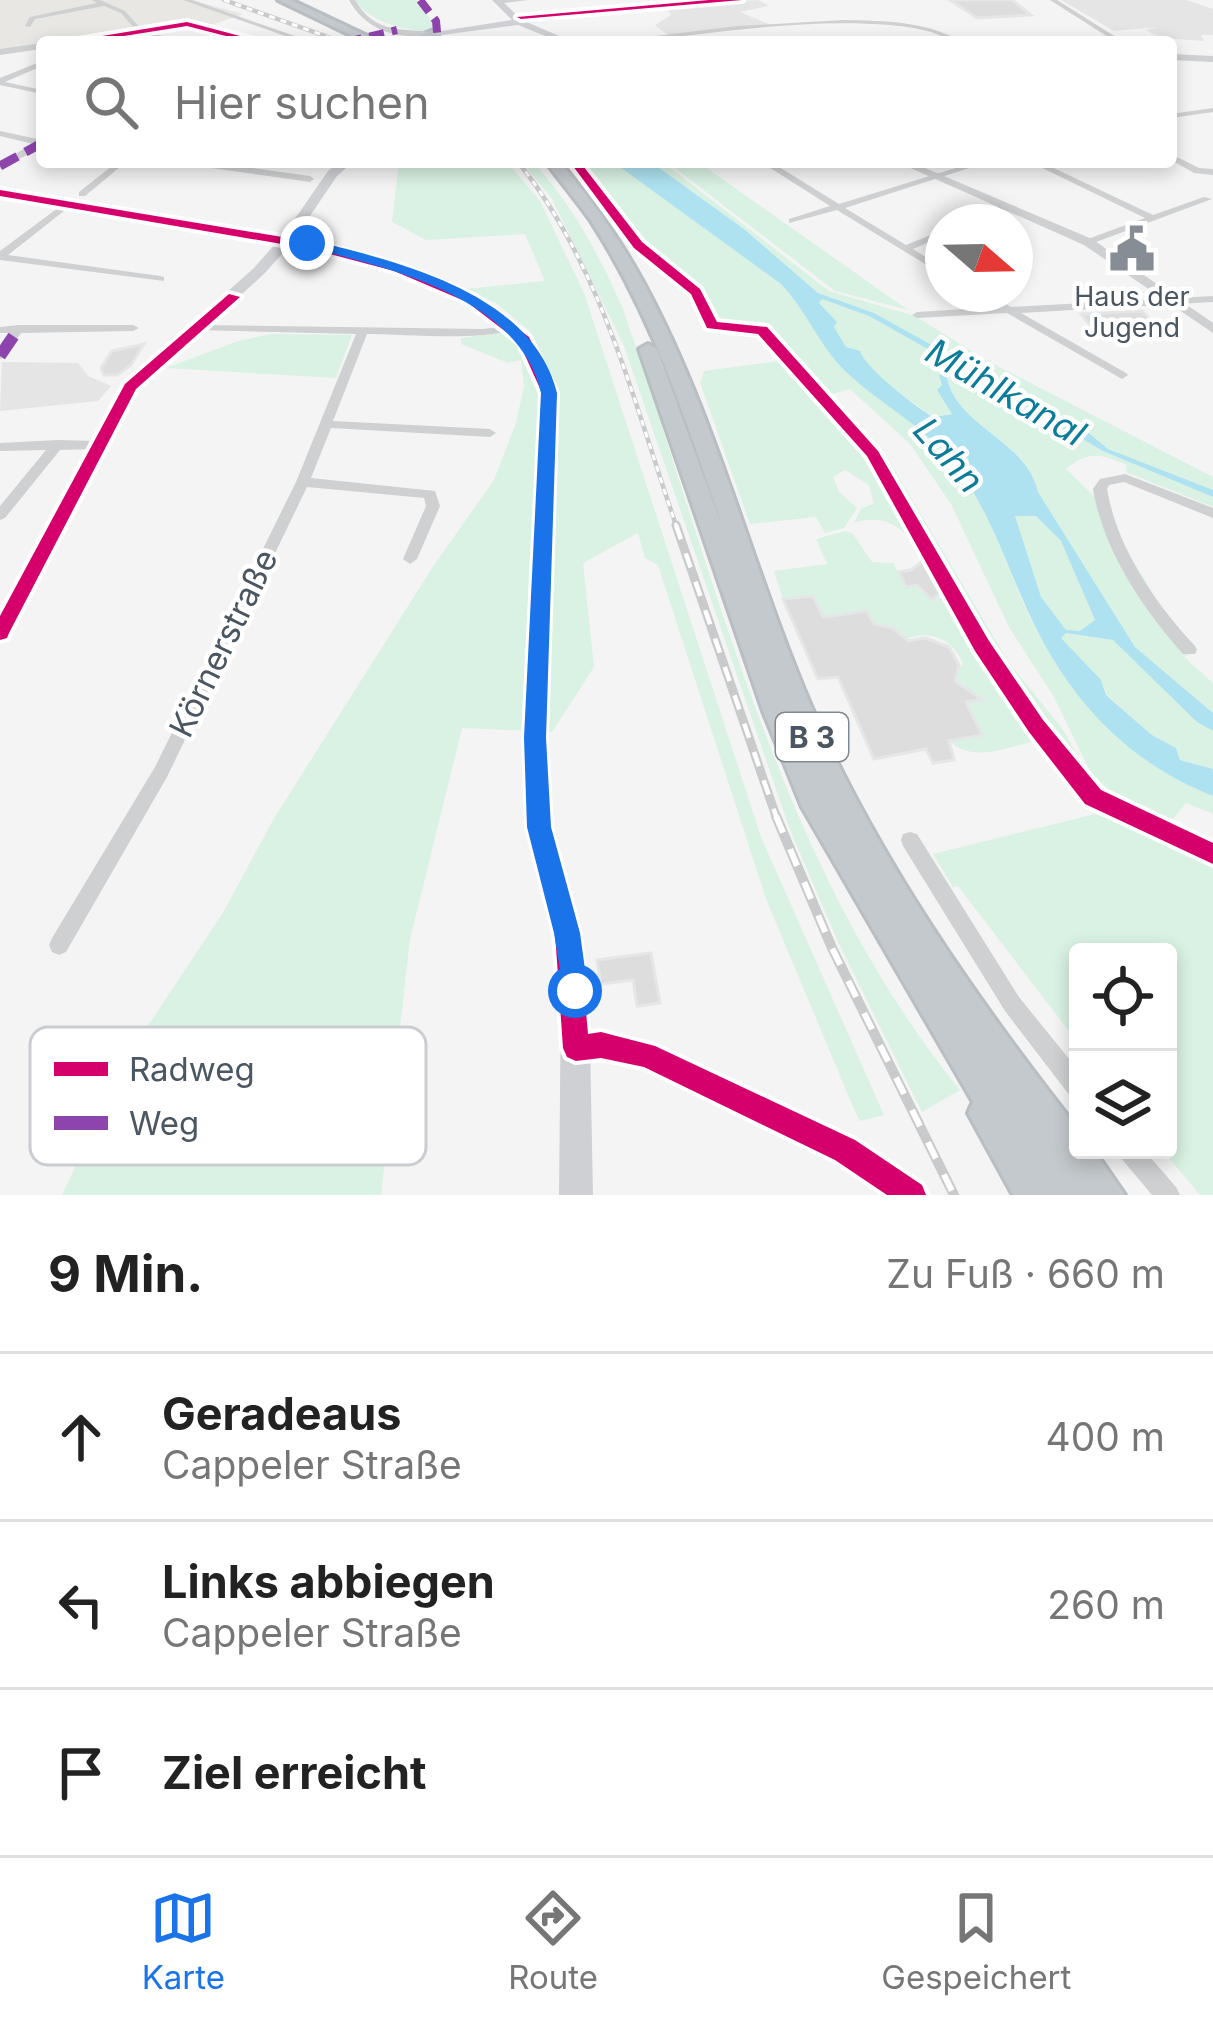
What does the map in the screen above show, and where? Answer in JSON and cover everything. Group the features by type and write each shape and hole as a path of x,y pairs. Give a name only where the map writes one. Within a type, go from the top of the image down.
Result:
{"highway":[{"path":"283,0 361,36"},
{"path":"296,0 375,36"},
{"name":"B 3","path":"544,168 586,222 625,289 776,711 817,807 988,1094 1066,1195"},
{"name":"B 3","path":"558,168 608,231 655,322 778,655 842,804 923,944 1017,1082 1106,1195"},
{"path":"608,231 654,275"},
{"path":"692,421 695,370"},
{"path":"926,994 948,1055 1034,1195"}],"main road":[{"path":"496,1 519,22 557,36"},
{"path":"492,26 507,13"},
{"path":"421,36 519,22"},
{"path":"0,633 130,387 200,328 288,240 328,178 340,168"},
{"path":"0,193 288,240 400,269 456,293 514,331 543,368 549,393 535,738 539,827 567,933 576,1048 576,1195"}],"street":[{"path":"94,0 123,12 138,30 157,36"},
{"path":"186,0 294,36"},
{"path":"352,0 357,12 380,27 421,36"},
{"path":"496,1 525,0"},
{"path":"1053,0 1111,36"},
{"path":"28,26 32,19 104,4"},
{"path":"678,36 875,19 927,26 947,36"},
{"path":"104,36 195,24 238,36"},
{"path":"0,52 36,47"},
{"path":"0,82 36,66"},
{"path":"0,82 36,91"},
{"path":"1177,109 1186,114"},
{"path":"1177,115 1213,110"},
{"path":"0,133 36,142"},
{"path":"0,166 36,147"},
{"path":"1177,161 1196,173 1213,172"},
{"path":"82,194 114,168"},
{"path":"251,168 310,178"},
{"path":"774,168 925,261"},
{"path":"916,168 1001,204"},
{"path":"792,221 963,168"},
{"path":"1047,168 1154,219"},
{"path":"1088,242 1207,198"},
{"path":"0,257 66,205"},
{"path":"1033,218 1088,242 1213,329"},
{"path":"904,249 925,240"},
{"path":"0,257 160,279"},
{"path":"1033,308 1213,299"},
{"path":"917,314 963,312"},
{"path":"1012,312 1122,375"},
{"path":"0,356 19,328"},
{"path":"0,330 133,328"},
{"path":"200,328 514,331"},
{"name":"Körnerstraße","path":"59,944 160,772 303,482 363,330"},
{"path":"328,424 490,433"},
{"path":"0,514 58,445"},
{"path":"0,447 97,445"},
{"path":"1189,650 1152,607 1106,512 1100,489 1105,482 1125,478 1213,513"},
{"path":"303,482 430,494 433,506 410,559"},
{"path":"910,840 1012,1004 1069,1077"},
{"path":"1137,1159 1168,1195"}],"shaded area":[{"path":"0,0 192,0 243,14 211,25 178,23 92,36 36,36 36,45 0,50"},
{"path":"758,0 769,6 740,12 773,26 669,36 655,25 671,15 665,6"},
{"path":"1061,0 1186,0 1213,9 1213,35 1201,35 1204,41 1145,30 1158,27 1114,31"},
{"path":"2,362 78,363 88,376 111,386 98,401 0,411"}],"green space":[{"path":"354,0 417,0 438,30 392,25 370,15"},
{"path":"398,168 512,168 540,201 584,293 761,837 884,1115 860,1121 854,1109 766,899 658,565 645,558 638,533 583,563 594,667 552,732 462,728 410,939 400,1027 147,1027 224,911 273,820 432,568 494,480 516,423 524,386 521,360 508,363 461,344 461,338 507,332 512,338 531,332 496,303 465,289 545,281 525,234 426,240 392,222"},
{"path":"527,168 538,168 561,196 623,309 758,716 844,912 898,1004 960,1090 922,1112 838,942 790,830 624,346 552,199"},
{"path":"584,168 621,168 781,284 846,372 927,435 963,476 1037,630 1075,690 1123,741 1181,781 1213,796 1213,814 1186,803 1170,823 1128,810 1090,771 1054,697 1009,627 951,504 910,444 850,389 832,394 891,464 1009,663 1062,728 1078,757 1057,744 1003,672 877,457 852,423 761,327 752,322 715,324 701,295 644,244"},
{"path":"659,168 671,168 829,291 915,316 984,359 1213,477 1213,490 1108,449 1085,430 874,313 818,293 744,229"},
{"path":"675,168 707,168 908,310 835,291"},
{"path":"822,299 869,316 952,362 942,370 942,377 953,413 934,417 878,378 846,347 819,303"},
{"path":"271,334 352,335 336,378 166,368 238,341"},
{"path":"787,360 870,455 922,546 916,547 889,523 854,523 861,509 874,503 869,485 845,470 833,477 839,492 857,508 844,528 825,533 816,517 750,524 700,383 704,371"},
{"path":"954,363 1103,451 1213,497 1213,507 1126,472 1127,465 1103,456 1088,456 1066,469 1095,497 1189,654 1184,657 1213,683 1213,713 1135,647 1020,458 962,406 946,372"},
{"path":"1014,515 1036,516 1061,541 1095,620 1080,632 1066,630 1041,597"},
{"path":"845,531 853,534 872,562 893,563 906,586 917,585 920,591 952,602 1036,741 980,753 959,748 949,741 966,702 982,700 952,679 963,664 946,642 920,635 902,641 880,623 874,624 867,611 823,617 813,596 783,599 774,571 827,564 816,539"},
{"path":"1065,633 1113,640 1125,649 1197,722 1213,731 1213,769 1180,760 1176,748 1152,735 1106,694 1060,637"},
{"path":"1095,814 1213,858 1213,1195 1200,1195 1170,1159 1177,1159 1177,943 1069,943 1069,1031 958,886 953,887 933,854"},
{"path":"76,1165 384,1165 381,1195 62,1195"}],"water":[{"path":"621,168 659,168 744,229 818,293 874,313 1085,430 1108,449 1213,490 1213,497 1103,451 954,364 946,372 961,406 1020,458 1031,474 1135,647 1213,713 1213,731 1197,722 1113,640 1066,633 1061,638 1101,680 1106,695 1152,735 1176,748 1180,760 1213,769 1213,796 1149,762 1097,718 1055,663 963,476 927,436 846,372 781,284","holes":["822,299 869,316 951,362 939,375 942,385 937,390 952,414 934,417 926,413 881,377 860,351 846,347 834,327 837,322 819,303","1015,516 1036,516 1061,541 1095,620 1080,631 1066,630 1041,597"]}],"building":[{"path":"950,0 1012,0 1031,15 977,18"},
{"path":"1142,311 1156,325 1093,329 1081,314"},
{"path":"144,344 131,365 117,375 104,375 101,368 112,351"},
{"path":"928,557 944,590 932,600 917,585 906,587 899,572 911,570"},
{"path":"813,596 823,617 867,611 874,624 892,628 909,641 926,638 949,647 959,665 955,681 983,700 966,702 982,735 949,741 954,760 933,763 926,749 874,759 838,677 818,679 783,599"},
{"path":"651,953 660,1003 637,1006 633,980 601,984 597,960"}],"railway":[{"path":"224,0 325,36"},
{"path":"522,168 547,202 594,291 676,526"},
{"path":"676,526 777,819"},
{"path":"776,816 832,948 954,1195"}],"marked path":[{"path":"420,0 436,21 437,36"},
{"path":"372,36 397,30"},
{"path":"0,166 36,146"},
{"path":"0,356 19,328"}],"cycle path":[{"path":"521,17 738,0"},
{"path":"109,36 187,24 235,36"},
{"path":"580,168 638,245 696,292 712,325 762,330 873,454 982,646 1036,726 1093,797 1213,854"},
{"path":"0,193 312,246 398,269 471,300 524,340 549,393 535,738 539,827 567,933 576,1048 601,1045 646,1055 845,1150 912,1195"},
{"path":"0,633 130,387 234,297"}],"place":[{"name":"Haus der Jugend","path":"1132,249"}],"route":[{"path":"307,243 400,269 456,293 507,324 543,368 549,393 535,738 539,827 567,933 575,991"}],"water label":[{"name":"Mühlkanal","path":"1006,392"},
{"name":"Lahn","path":"949,455"}]}
